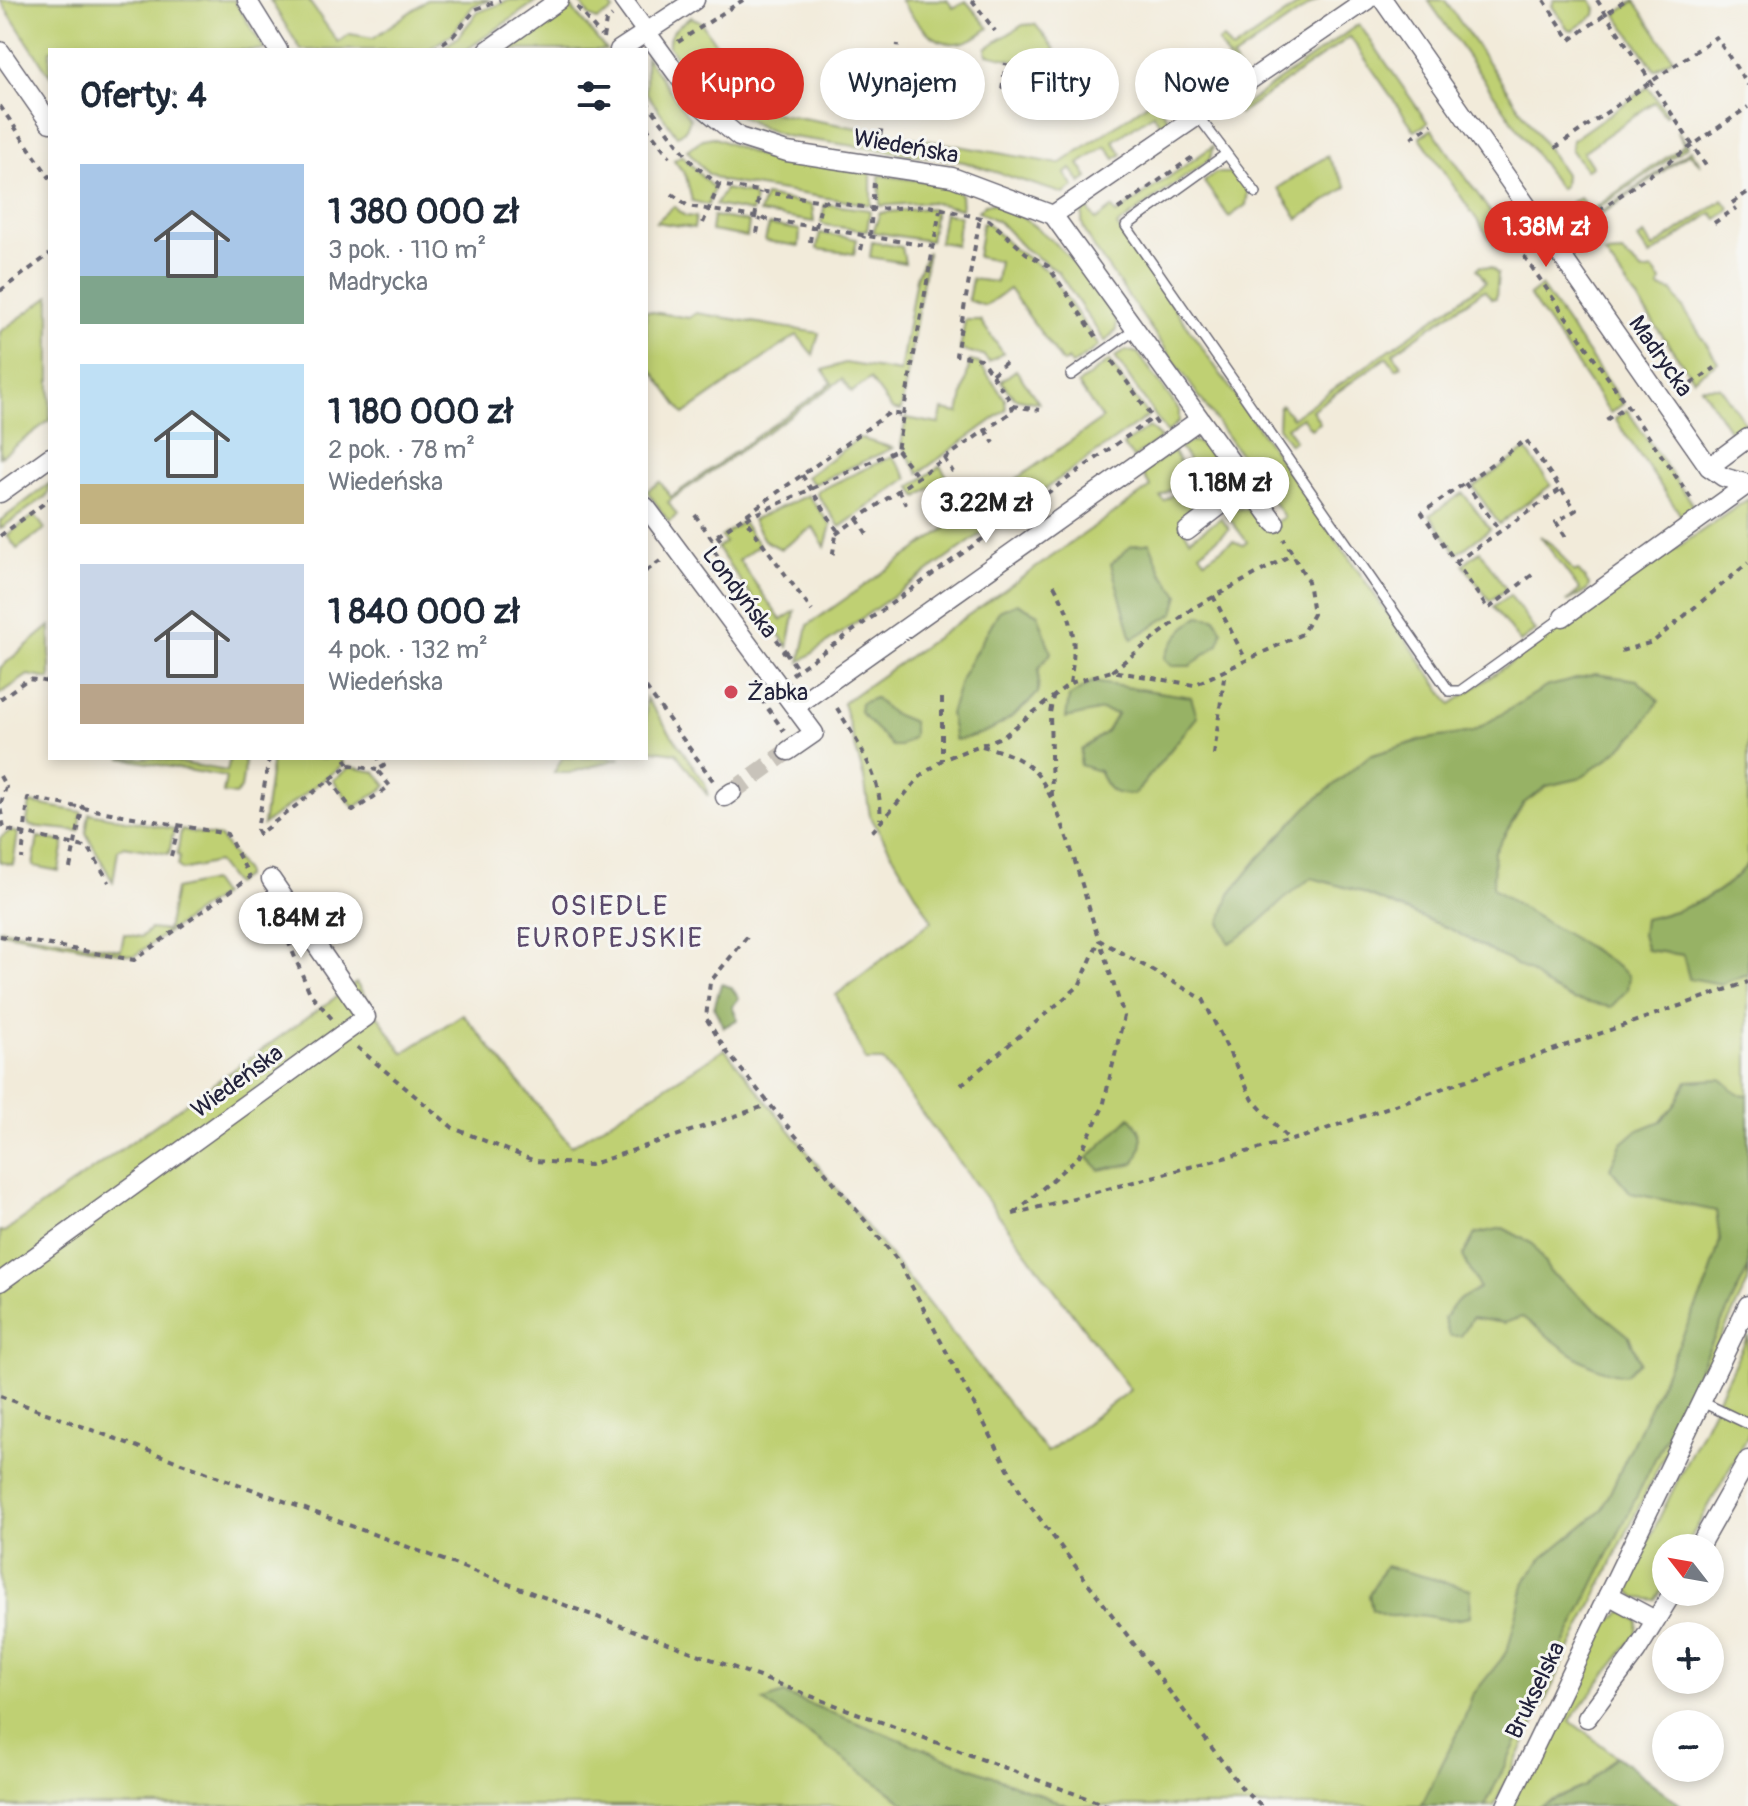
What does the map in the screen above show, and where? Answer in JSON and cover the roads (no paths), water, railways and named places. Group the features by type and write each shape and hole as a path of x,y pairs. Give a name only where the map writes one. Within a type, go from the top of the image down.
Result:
{"street":[{"path":"247,0 277,48"},
{"path":"491,48 559,0"},
{"name":"Wiedeńska","path":"623,0 710,116 755,144 787,152 943,174 1053,215"},
{"path":"622,48 695,0"},
{"path":"1257,76 1367,0"},
{"name":"Madrycka","path":"1383,0 1709,467"},
{"path":"0,51 48,120"},
{"path":"1192,120 1053,215 1275,523"},
{"path":"788,751 814,733 796,706 1199,420"},
{"path":"1748,438 1709,467 1723,477 1748,484"},
{"path":"0,493 48,458"},
{"path":"1563,617 1748,484"},
{"path":"1187,531 1247,485"},
{"name":"Londyńska","path":"648,510 796,706"},
{"name":"Wiedeńska","path":"0,1282 366,1017 271,879"},
{"name":"Brukselska","path":"1506,1806 1748,1305"},
{"path":"1706,1534 1748,1460"},
{"path":"1608,1595 1655,1620"},
{"path":"1587,1718 1664,1606"}],"lane":[{"path":"1201,120 1256,193"},
{"path":"1225,155 1126,226 1449,691 1460,691 1563,617"},
{"path":"1071,375 1136,329"},
{"path":"1702,1402 1748,1424"}],"tunnel":[{"path":"732,792 788,751"}],"place":[{"name":"Żabka","path":"731,692"}],"district":[{"name":"OSIEDLE EUROPEJSKIE","path":"610,921"}]}
